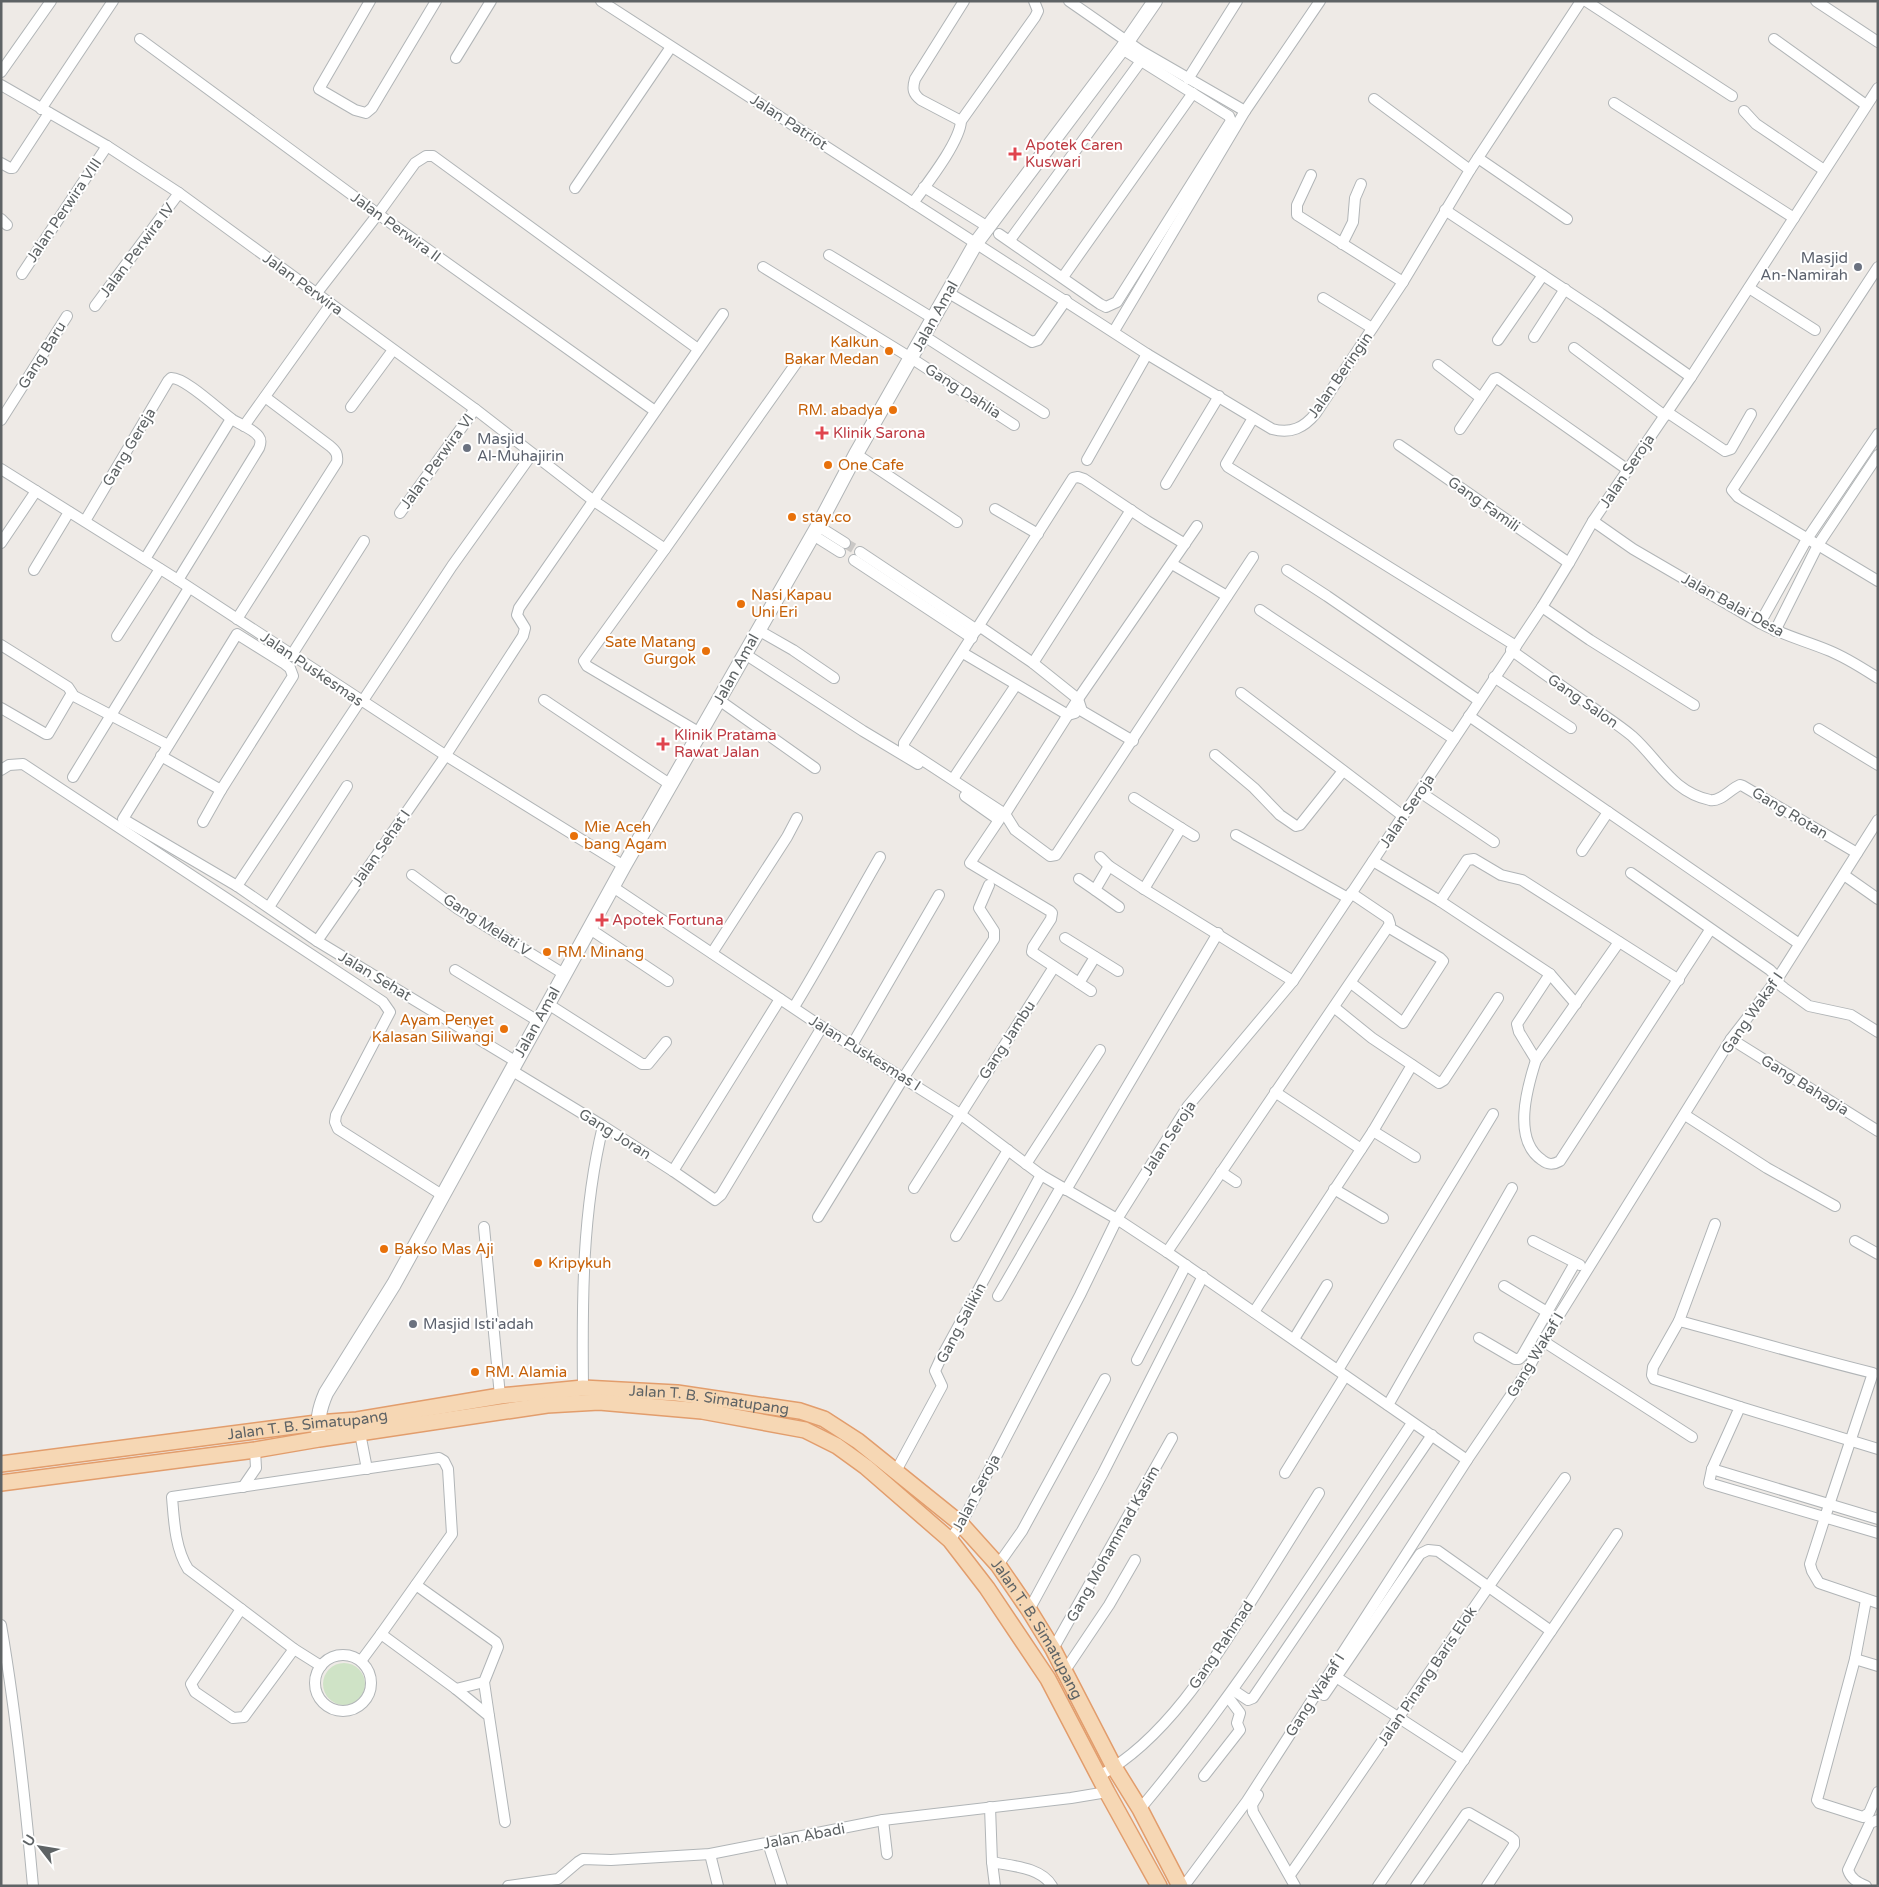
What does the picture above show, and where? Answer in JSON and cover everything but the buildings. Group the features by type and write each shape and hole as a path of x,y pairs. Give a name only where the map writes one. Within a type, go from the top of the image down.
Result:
{"main road":[{"name":"Jalan T. B. Simatupang","path":"1,1483 255,1450 319,1438 358,1426 500,1396 583,1388 638,1390 805,1430 837,1446 866,1467 950,1540 987,1588 1048,1679 1159,1886"},
{"name":"Jalan T. B. Simatupang","path":"1,1464 317,1423 358,1426 547,1405 599,1402 702,1404 800,1410 824,1419 858,1441 960,1524 998,1565 1053,1649 1114,1767 1140,1809 1180,1886"}],"street":[{"path":"1,72 51,1"},
{"path":"1,163 13,168 45,111 113,1"},
{"path":"370,1 319,89 355,110 366,114 372,108 436,1"},
{"path":"456,58 491,1"},
{"name":"Jalan Patriot","path":"601,1 976,244"},
{"path":"961,121 921,100 913,90 915,79 964,1"},
{"path":"913,203 954,143 961,121 1035,18 1038,10 1034,1"},
{"path":"924,188 1010,240 1106,307 1117,302 1231,123 1229,116 1141,60 1069,1"},
{"name":"Jalan Amal","path":"319,1438 317,1423 326,1393 394,1284 624,866 816,531 856,454 934,319 947,292 976,244 994,231 1155,1"},
{"path":"1188,79 1237,1"},
{"path":"1114,331 1245,111 1320,1"},
{"name":"Jalan Beringin","path":"976,244 1066,300 1147,354 1272,429 1286,432 1302,427 1316,412 1403,282 1470,170 1581,1"},
{"path":"1586,1 1732,96"},
{"path":"1816,1 1878,42"},
{"name":"Jalan Perwira II","path":"140,39 378,214 655,411"},
{"path":"1774,39 1866,105"},
{"path":"575,188 671,46"},
{"path":"1125,46 1245,111"},
{"path":"1010,240 1141,60"},
{"name":"Jalan Perwira","path":"1,85 107,146 179,193 475,409 594,501 666,549"},
{"name":"Jalan Seroja","path":"950,1540 1080,1295 1118,1219 1188,1106 1293,980 1350,896 1542,606 1593,521 1691,377 1878,88"},
{"path":"1063,277 1193,93"},
{"path":"1374,100 1470,170"},
{"path":"1614,103 1794,218"},
{"path":"1744,112 1756,124 1824,170"},
{"name":"Jalan Perwira VIII","path":"22,274 107,146"},
{"path":"316,294 415,163 426,156 433,156 698,349"},
{"path":"1478,158 1568,219"},
{"path":"1311,175 1297,205 1297,214 1403,282"},
{"path":"1342,244 1353,222 1355,198 1361,184"},
{"name":"Jalan Perwira IV","path":"95,306 179,193"},
{"path":"1445,210 1691,377"},
{"path":"828,255 934,319"},
{"name":"Gang Dahlia","path":"763,267 911,358 1014,425"},
{"path":"1878,267 1733,487 1733,492 1738,497 1878,581"},
{"path":"1498,340 1543,275"},
{"path":"1749,288 1814,330"},
{"path":"1534,338 1565,290"},
{"path":"947,292 1032,342 1038,340 1066,300"},
{"path":"1323,298 1372,328"},
{"path":"244,426 331,304"},
{"name":"Jalan Sehat I","path":"317,941 445,755 523,636 525,628 517,615 519,608 723,314"},
{"name":"Gang Baru","path":"1,420 67,316"},
{"path":"924,336 1044,413"},
{"path":"1574,348 1666,414 1725,451 1731,449 1751,414"},
{"path":"352,407 393,350"},
{"path":"1087,460 1147,354"},
{"path":"700,733 587,666 584,662 797,362"},
{"path":"1438,365 1481,398"},
{"name":"Gang Gereja","path":"85,521 171,378 187,384 231,419"},
{"path":"1460,429 1494,379 1498,378 1628,470"},
{"path":"1166,484 1219,396"},
{"path":"221,790 162,756 237,634 241,621 337,462 338,456 336,451 330,446 265,397"},
{"name":"Jalan Perwira VI","path":"400,514 475,409"},
{"name":"Gang Salon","path":"1253,418 1226,464 1228,467 1514,648 1632,736 1650,755"},
{"path":"145,559 231,419 244,426 259,436 260,444 178,580"},
{"path":"1760,623 1807,539 1878,434"},
{"name":"Gang Famili","path":"1399,445 1569,563"},
{"path":"237,886 452,566 532,454"},
{"path":"856,454 957,522"},
{"path":"1775,631 1818,546 1878,455"},
{"name":"Jalan Puskesmas","path":"1,469 178,580 291,656 445,755 624,866"},
{"path":"1185,544 1078,476 1073,478 903,746 1005,814 1015,830 1050,856 1056,855 1253,557"},
{"path":"1,543 36,491"},
{"path":"995,509 1038,534"},
{"path":"1033,663 1131,510"},
{"path":"34,570 69,512"},
{"name":"Jalan Balai Desa","path":"1593,521 1633,548 1760,623 1775,631 1830,651 1851,661 1878,678"},
{"path":"1005,814 1078,699 1197,526"},
{"path":"816,531 843,547"},
{"path":"291,656 364,541"},
{"path":"857,556 976,631 1033,663 1078,699 1082,711 1133,741"},
{"path":"1172,564 1226,596"},
{"path":"117,636 160,569"},
{"path":"1286,570 1478,700"},
{"path":"73,777 189,588"},
{"path":"1542,606 1590,640 1694,705"},
{"path":"1260,610 1454,739"},
{"path":"758,630 834,678"},
{"path":"203,822 293,676 290,668 285,664 237,634"},
{"path":"1,645 71,689 72,695 48,734 1,708"},
{"path":"963,653 1068,715 1082,711"},
{"path":"745,654 948,784 998,819 970,863 1052,913 1051,919 1033,947 1032,952 1091,991"},
{"path":"1494,677 1571,728"},
{"path":"953,780 1016,685"},
{"path":"1241,693 1403,816"},
{"path":"72,695 168,745"},
{"path":"544,700 671,785"},
{"path":"719,700 815,768"},
{"path":"1469,716 1798,943"},
{"path":"1819,729 1878,765"},
{"path":"1215,755 1254,788 1280,815 1296,826 1300,825 1343,771"},
{"name":"Gang Rotan","path":"1650,755 1669,778 1691,792 1714,800 1720,799 1728,791 1740,785 1743,786 1857,853"},
{"name":"Jalan Sehat","path":"162,756 123,819 237,886 317,941 513,1066"},
{"path":"1,770 9,766 23,764 383,1002 390,1012 336,1115 335,1122 338,1129 442,1195"},
{"path":"269,907 347,786"},
{"path":"1420,792 1494,842"},
{"path":"1134,798 1194,836"},
{"path":"1582,851 1608,812"},
{"path":"712,953 787,837 797,818"},
{"name":"Gang Wakaf I","path":"1184,1886 1247,1801 1467,1460 1526,1373 1543,1341 1731,1040 1778,978 1798,943 1878,820"},
{"path":"1144,889 1181,828"},
{"path":"1167,1252 1351,983 1390,922 1389,919 1350,896 1236,834"},
{"path":"794,1007 829,950 841,924 880,857"},
{"path":"1100,858 1144,889 1293,980"},
{"path":"1440,901 1467,860 1471,858 1502,875 1522,880 1679,980"},
{"path":"1373,860 1440,901 1550,974 1576,1004"},
{"path":"1095,890 1109,866"},
{"path":"1631,873 1710,930 1770,970 1784,988 1809,1006 1851,1015 1878,1032"},
{"name":"Gang Melati V","path":"412,874 458,909 564,974"},
{"path":"1844,875 1878,899"},
{"path":"1078,879 1119,907"},
{"path":"818,1217 904,1077 994,939 994,931 979,908 989,885"},
{"name":"Jalan Puskesmas I","path":"613,886 822,1027 852,1044 960,1114 1041,1175 1118,1219 1203,1276 1467,1460"},
{"path":"852,1044 939,895"},
{"path":"1351,983 1403,1023 1443,962 1440,958 1388,927"},
{"path":"590,929 668,981"},
{"path":"1619,942 1536,1060 1527,1088 1525,1130 1531,1148 1547,1164 1556,1164 1560,1161 1710,930"},
{"path":"998,1296 1218,933"},
{"path":"1065,938 1118,971"},
{"path":"1079,983 1095,957"},
{"name":"Gang Jambu","path":"914,1188 1054,967"},
{"path":"455,970 538,1021"},
{"path":"1536,1060 1519,1032 1517,1024 1550,974"},
{"path":"1334,1008 1372,1038 1436,1082 1443,1081 1498,998"},
{"path":"673,1171 780,999"},
{"path":"548,1004 642,1064 648,1064 666,1042"},
{"name":"Gang Joran","path":"513,1066 711,1198 717,1199 822,1027"},
{"name":"Gang Bahagia","path":"1731,1040 1878,1131"},
{"path":"1026,1164 1100,1050"},
{"path":"1254,1312 1373,1131 1412,1066"},
{"path":"1275,1092 1361,1149"},
{"path":"1285,1473 1341,1373 1493,1114"},
{"path":"1685,1115 1767,1168 1835,1206"},
{"path":"583,1388 582,1310 588,1212 595,1160 604,1126"},
{"path":"1373,1131 1415,1157"},
{"path":"956,1236 1008,1150"},
{"path":"1221,1172 1236,1182"},
{"name":"Gang Salikin","path":"896,1471 942,1386 935,1372 940,1360 1041,1175"},
{"path":"1388,1405 1512,1188"},
{"path":"1334,1190 1383,1218"},
{"path":"1715,1224 1680,1321 1653,1366 1652,1375 1654,1379 1878,1449"},
{"path":"484,1226 500,1396"},
{"path":"1533,1241 1588,1269"},
{"path":"1855,1241 1878,1254"},
{"path":"1479,1338 1515,1359 1519,1359 1575,1263"},
{"path":"1137,1360 1186,1265"},
{"path":"1029,1610 1103,1473 1203,1276"},
{"path":"1294,1339 1327,1285"},
{"path":"1504,1286 1547,1312"},
{"path":"1680,1321 1806,1357 1876,1373 1829,1504 1810,1564 1814,1576 1824,1585 1878,1603"},
{"path":"1543,1341 1692,1437"},
{"path":"998,1565 1022,1531 1105,1380"},
{"path":"1740,1407 1712,1468 1708,1480 1710,1483 1825,1519 1878,1533"},
{"path":"1140,1809 1167,1778 1230,1693 1412,1422"},
{"path":"358,1426 367,1469"},
{"path":"1230,1693 1248,1700 1253,1698 1432,1435"},
{"name":"Gang Mohammad Kasim","path":"1053,1649 1172,1438"},
{"path":"244,1487 256,1468 255,1450"},
{"path":"321,1666 294,1649 188,1568 182,1559 177,1541 172,1498 439,1458 447,1465 452,1534 361,1661"},
{"path":"1712,1468 1878,1519"},
{"name":"Jalan Pinang Baris Elok","path":"1290,1875 1400,1718 1488,1586 1565,1478"},
{"name":"Gang Rahmad","path":"1099,1776 1114,1767 1164,1723 1212,1664 1319,1493"},
{"path":"1378,1886 1617,1534"},
{"path":"1295,1886 1253,1812 1253,1802 1420,1554 1434,1549 1438,1551 1552,1631"},
{"path":"1064,1672 1109,1605 1136,1560"},
{"path":"416,1585 496,1642 498,1647 484,1682 504,1822"},
{"path":"1866,1600 1854,1659 1817,1800 1819,1803 1863,1817 1869,1813 1878,1792"},
{"path":"241,1609 191,1684 195,1692 233,1718 244,1716 294,1649"},
{"path":"1,1625 13,1692 24,1784 33,1886"},
{"path":"381,1634 456,1689 489,1716"},
{"path":"344,1655 361,1661 371,1676 369,1695 363,1703 347,1711 337,1711 328,1707 317,1693 315,1683 321,1666 336,1656 344,1655"},
{"path":"1854,1659 1878,1666"},
{"path":"1336,1677 1464,1760"},
{"path":"456,1689 484,1682"},
{"path":"1204,1776 1240,1730 1237,1722 1240,1713 1230,1693"},
{"name":"Jalan Abadi","path":"508,1886 558,1879 583,1859 611,1860 710,1854 883,1820 1107,1792"},
{"path":"990,1807 995,1886"},
{"path":"1416,1886 1466,1814 1469,1813 1514,1840 1514,1845 1487,1886"},
{"path":"883,1820 887,1854"},
{"path":"1866,1886 1854,1880 1848,1870 1870,1823 1878,1820"},
{"path":"768,1843 782,1886"},
{"path":"710,1854 718,1886"},
{"path":"992,1862 1034,1871 1042,1875 1052,1886"}],"green space":[{"path":"344,1663 359,1669 365,1684 359,1699 344,1705 329,1699 323,1684 329,1669"}],"tunnel":[{"path":"845,543 860,552"}],"place":[{"name":"Apotek Caren Kuswari","path":"1015,154"},
{"name":"Masjid An-Namirah","path":"1858,267"},
{"name":"Kalkun Bakar Medan","path":"889,351"},
{"name":"RM. abadya","path":"893,410"},
{"name":"Klinik Sarona","path":"822,433"},
{"name":"Masjid Al-Muhajirin","path":"467,448"},
{"name":"One Cafe","path":"828,465"},
{"name":"stay.co","path":"792,517"},
{"name":"Nasi Kapau Uni Eri","path":"741,604"},
{"name":"Sate Matang Gurgok","path":"706,651"},
{"name":"Klinik Pratama Rawat Jalan","path":"663,744"},
{"name":"Mie Aceh bang Agam","path":"574,836"},
{"name":"Apotek Fortuna","path":"602,920"},
{"name":"RM. Minang","path":"547,952"},
{"name":"Ayam Penyet Kalasan Siliwangi","path":"504,1029"},
{"name":"Bakso Mas Aji","path":"384,1249"},
{"name":"Kripykuh","path":"538,1263"},
{"name":"Masjid Isti'adah","path":"413,1324"},
{"name":"RM. Alamia","path":"475,1372"}]}
